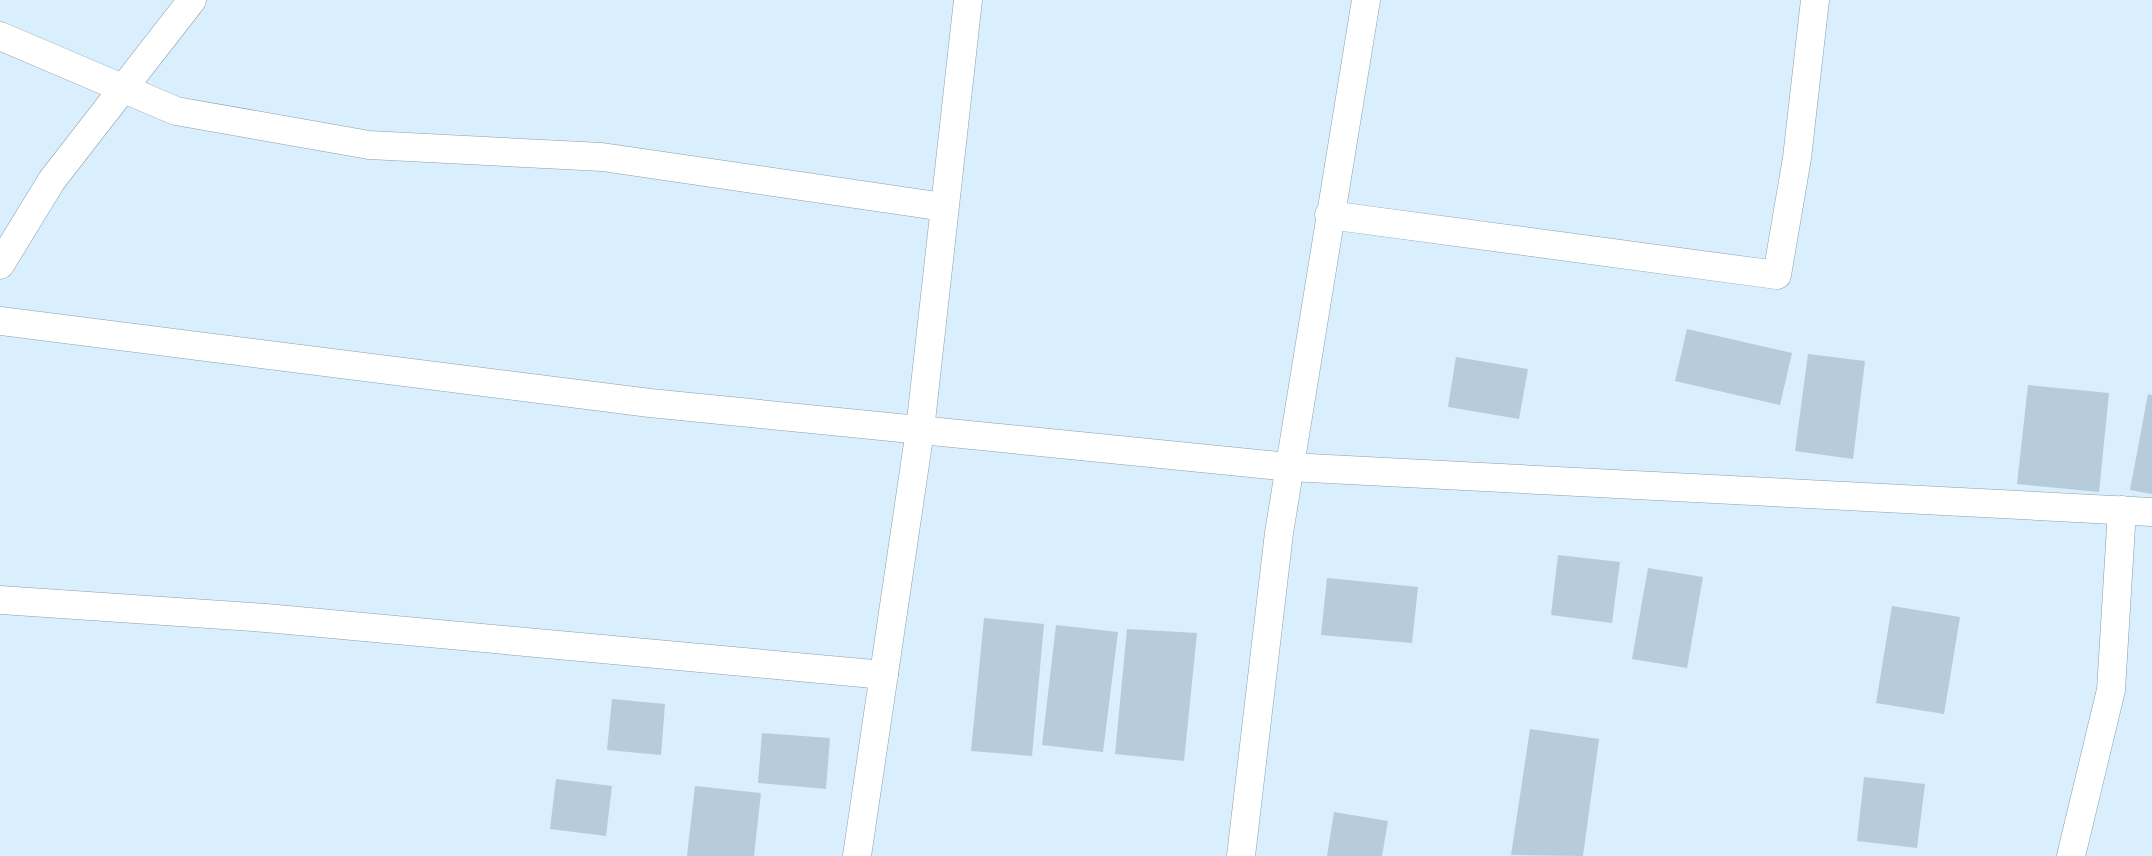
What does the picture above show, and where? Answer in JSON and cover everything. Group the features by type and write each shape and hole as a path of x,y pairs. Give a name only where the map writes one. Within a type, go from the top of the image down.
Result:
{"street":[{"path":"0,265 52,180 192,0"},
{"path":"857,856 920,430 968,0"},
{"path":"1242,856 1278,533 1366,0"},
{"path":"1329,216 1777,275 1796,158 1814,0"},
{"path":"0,36 176,111 369,145 602,157 944,207"},
{"path":"0,321 650,403 1290,467 2152,512"},
{"path":"2071,856 2110,690 2122,510"},
{"path":"0,600 266,618 884,675"}],"building":[{"path":"1687,329 1792,353 1780,405 1675,381"},
{"path":"1808,354 1865,361 1853,459 1795,451"},
{"path":"1456,357 1528,369 1519,419 1448,407"},
{"path":"2028,385 2109,393 2099,492 2017,484"},
{"path":"2148,394 2152,395 2152,494 2130,490"},
{"path":"1558,555 1620,562 1612,623 1551,615"},
{"path":"1648,568 1703,577 1687,668 1632,659"},
{"path":"1327,578 1418,587 1412,643 1321,635"},
{"path":"1892,606 1960,617 1944,714 1876,703"},
{"path":"984,618 1044,624 1032,756 971,751"},
{"path":"1056,625 1118,632 1103,752 1042,745"},
{"path":"1127,629 1197,633 1184,761 1115,754"},
{"path":"612,699 665,704 661,755 607,750"},
{"path":"1530,729 1599,739 1583,856 1511,855"},
{"path":"762,733 830,738 826,789 758,783"},
{"path":"1864,777 1925,784 1917,848 1857,841"},
{"path":"556,779 612,786 606,836 550,829"},
{"path":"695,786 761,793 754,856 687,856"},
{"path":"1334,812 1388,821 1382,856 1327,856"}]}
